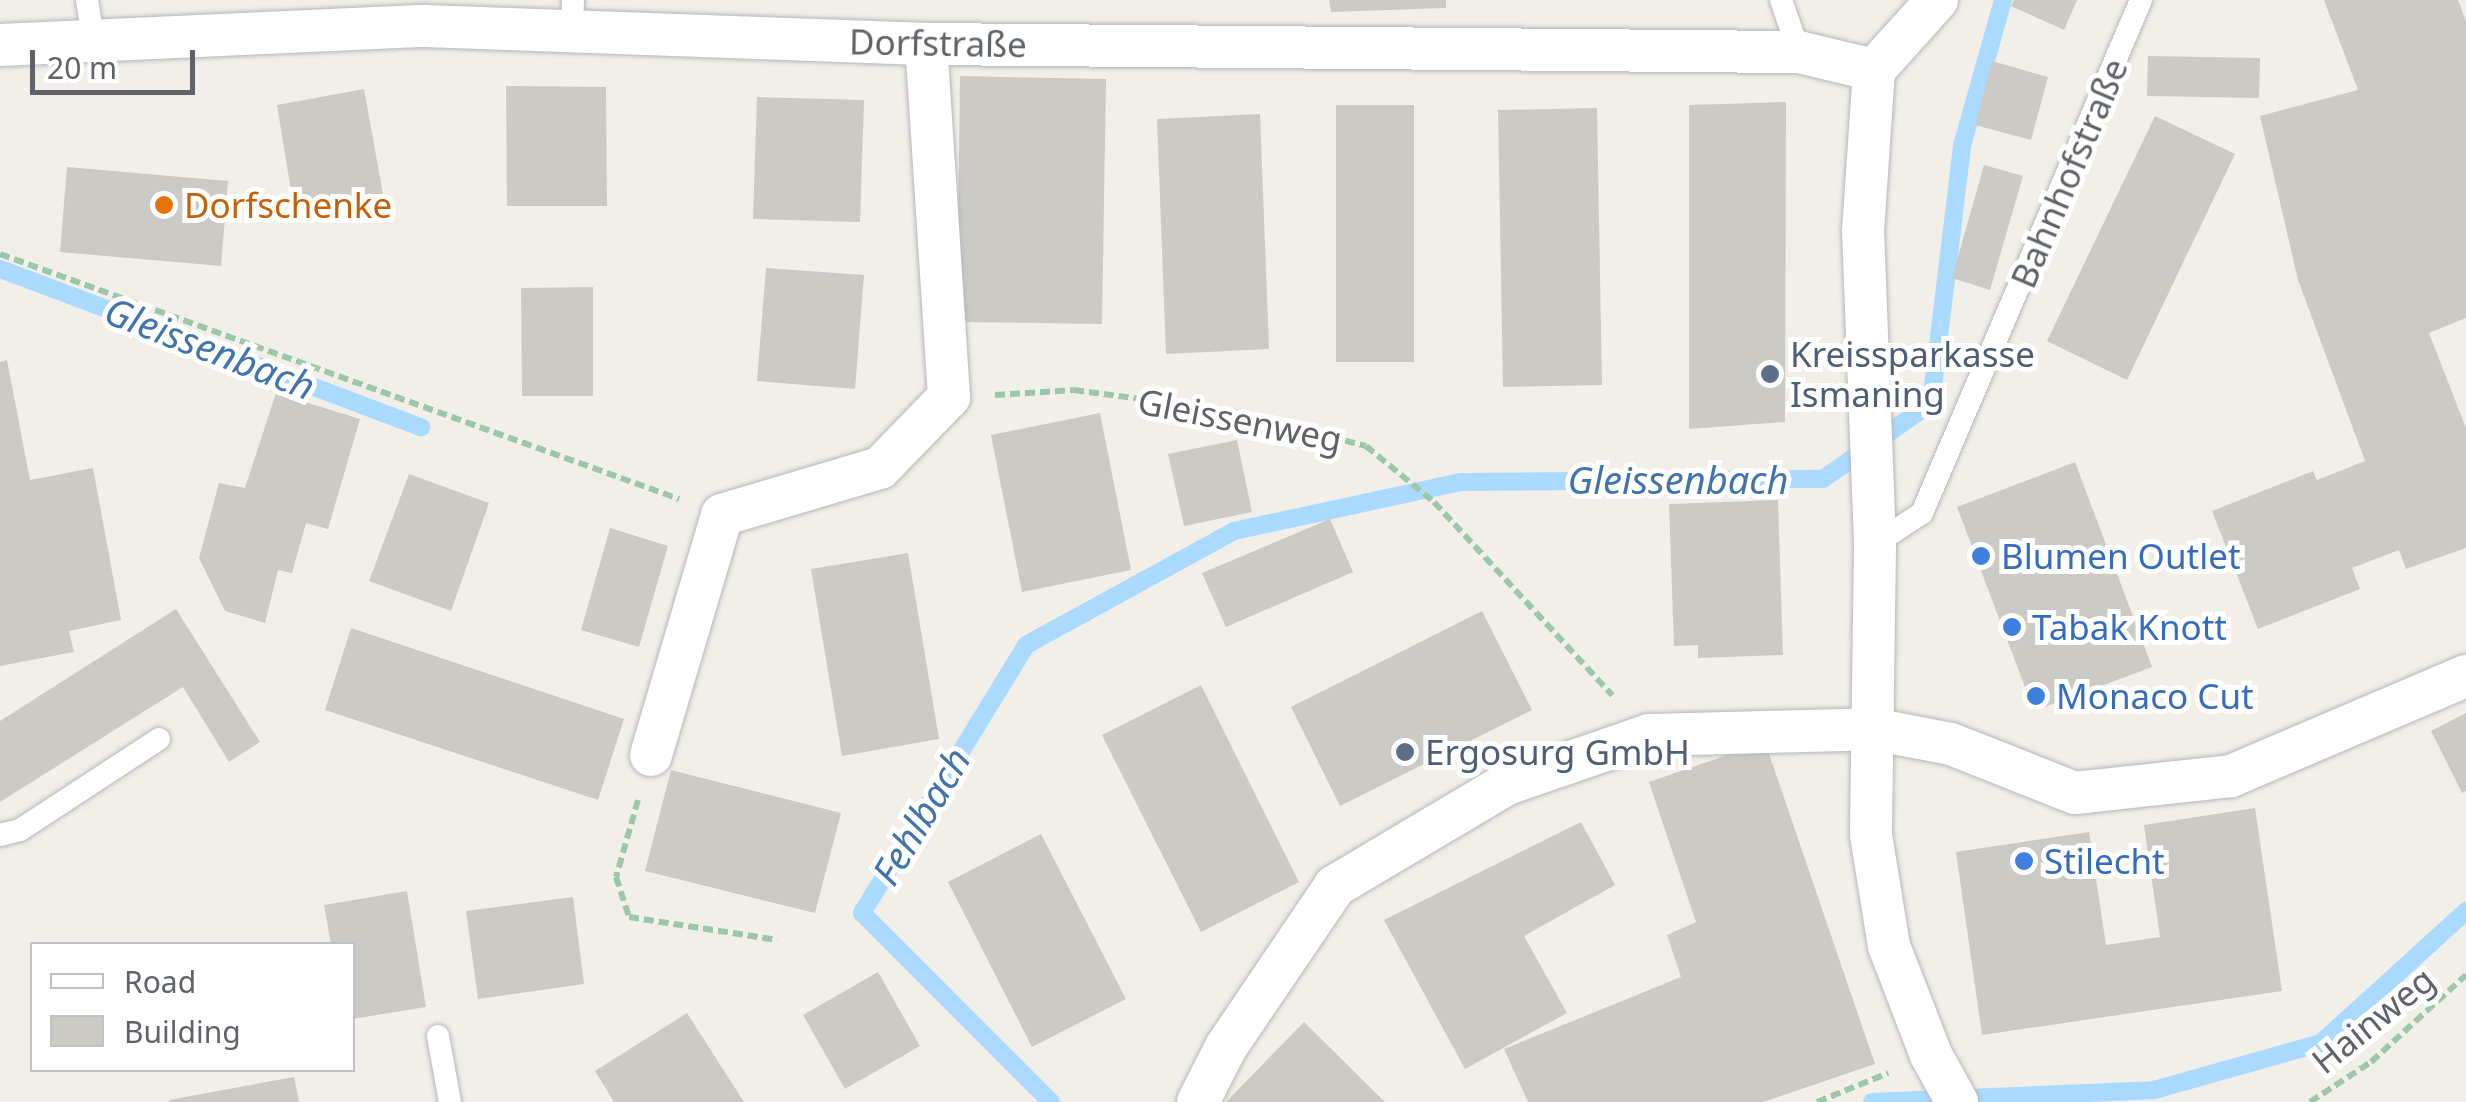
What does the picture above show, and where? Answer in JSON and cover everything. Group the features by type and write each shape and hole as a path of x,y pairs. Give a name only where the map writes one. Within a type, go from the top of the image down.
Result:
{"street":[{"path":"1936,0 1874,70 1863,230 1874,544 1871,835 1890,946 1934,1060 1957,1102"},
{"name":"Dorfstraße","path":"0,45 90,20 572,14 926,44 1799,52 1874,70"},
{"path":"651,755 722,515 880,468 948,397 926,44"},
{"path":"1198,1102 1226,1047 1335,886 1507,784 1649,735 1872,729 1951,744 2075,793 2231,776 2466,676"}],"lane":[{"path":"1781,0 1799,52"},
{"name":"Bahnhofstraße","path":"1874,544 1922,512 2141,0"},
{"path":"0,835 20,830 159,739"},
{"path":"438,1036 450,1102"}],"path":[{"path":"0,254 722,515"},
{"name":"Gleissenweg","path":"948,397 1074,390 1229,411 1366,446 1434,502 1649,735"},
{"path":"651,755 616,877 630,917 777,940"},
{"name":"Hainweg","path":"2310,1102 2371,1062 2466,975"},
{"path":"1816,1102 1934,1060"}],"building":[{"path":"1329,0 1446,0 1446,8 1331,12"},
{"path":"2014,0 2077,0 2064,30 2011,6"},
{"path":"2324,0 2458,0 2466,21 2466,318 2429,333 2466,428 2466,548 2406,569 2399,550 2352,568 2360,589 2258,629 2212,511 2313,471 2317,480 2365,461 2298,280 2260,116 2358,90"},
{"path":"2148,56 2260,58 2259,98 2147,96"},
{"path":"1992,61 2048,77 2031,140 1975,125"},
{"path":"960,76 1106,79 1102,324 957,322"},
{"path":"506,86 606,87 607,206 507,206"},
{"path":"364,89 383,194 294,209 277,105"},
{"path":"757,97 864,100 860,222 753,219"},
{"path":"1786,102 1785,422 1689,429 1689,105"},
{"path":"1336,105 1414,105 1414,362 1336,362"},
{"path":"1597,108 1602,385 1503,387 1498,110"},
{"path":"1260,114 1269,349 1166,354 1157,119"},
{"path":"2155,116 2235,154 2127,380 2047,341"},
{"path":"1984,165 2023,176 1990,290 1952,278"},
{"path":"67,167 228,181 221,266 60,252"},
{"path":"766,268 864,275 855,389 757,381"},
{"path":"593,287 593,396 522,396 521,288"},
{"path":"7,360 30,480 93,468 121,620 69,631 74,652 0,666 0,362"},
{"path":"276,393 360,419 328,529 306,523 292,573 278,570 265,623 225,611 199,558 219,483 245,488"},
{"path":"1100,413 1131,570 1022,592 991,435"},
{"path":"1237,440 1252,512 1184,526 1168,454"},
{"path":"2075,462 2152,667 2034,711 1957,507"},
{"path":"409,474 489,503 451,611 369,581"},
{"path":"1778,500 1783,655 1698,658 1698,645 1674,646 1669,504"},
{"path":"1330,519 1353,572 1226,627 1202,573"},
{"path":"610,528 668,546 639,647 581,630"},
{"path":"908,553 939,739 842,756 811,569"},
{"path":"176,609 260,742 229,762 183,687 0,802 0,721"},
{"path":"1482,611 1532,710 1340,806 1291,707"},
{"path":"351,628 624,719 598,800 325,710"},
{"path":"1201,685 1299,882 1201,932 1102,735"},
{"path":"2466,713 2466,791 2462,793 2431,731"},
{"path":"1765,742 1875,1064 1763,1102 1528,1102 1504,1049 1681,977 1667,935 1696,922 1649,782"},
{"path":"671,770 841,813 815,913 645,871"},
{"path":"2255,808 2282,991 1982,1035 1956,852 2089,832 2106,945 2160,937 2144,825"},
{"path":"1581,822 1615,885 1524,936 1567,1013 1465,1069 1384,920"},
{"path":"1041,834 1126,999 1032,1047 948,882"},
{"path":"407,891 426,1007 355,1019 355,942 331,942 324,905"},
{"path":"573,897 584,984 478,999 466,911"},
{"path":"878,972 920,1046 845,1089 803,1015"},
{"path":"687,1013 744,1102 614,1102 595,1071"},
{"path":"1304,1022 1385,1102 1226,1102"},
{"path":"294,1077 299,1102 169,1102 169,1100"}],"waterway":[{"name":"Gleissenbach","path":"1051,1102 862,913 1026,645 1234,531 1461,482 1823,479 1931,403 1962,146 2003,0"},
{"name":"Gleissenbach","path":"0,269 421,427"},
{"path":"1872,1102 2154,1090 2321,1043 2466,911"}],"place":[{"name":"Dorfschenke","path":"164,205"},
{"name":"Kreissparkasse Ismaning","path":"1770,374"},
{"name":"Blumen Outlet","path":"1981,556"},
{"name":"Tabak Knott","path":"2012,627"},
{"name":"Monaco Cut","path":"2036,696"},
{"name":"Ergosurg GmbH","path":"1405,752"},
{"name":"Stilecht","path":"2024,861"}],"water label":[{"name":"Fehlbach","path":"921,816"}]}
